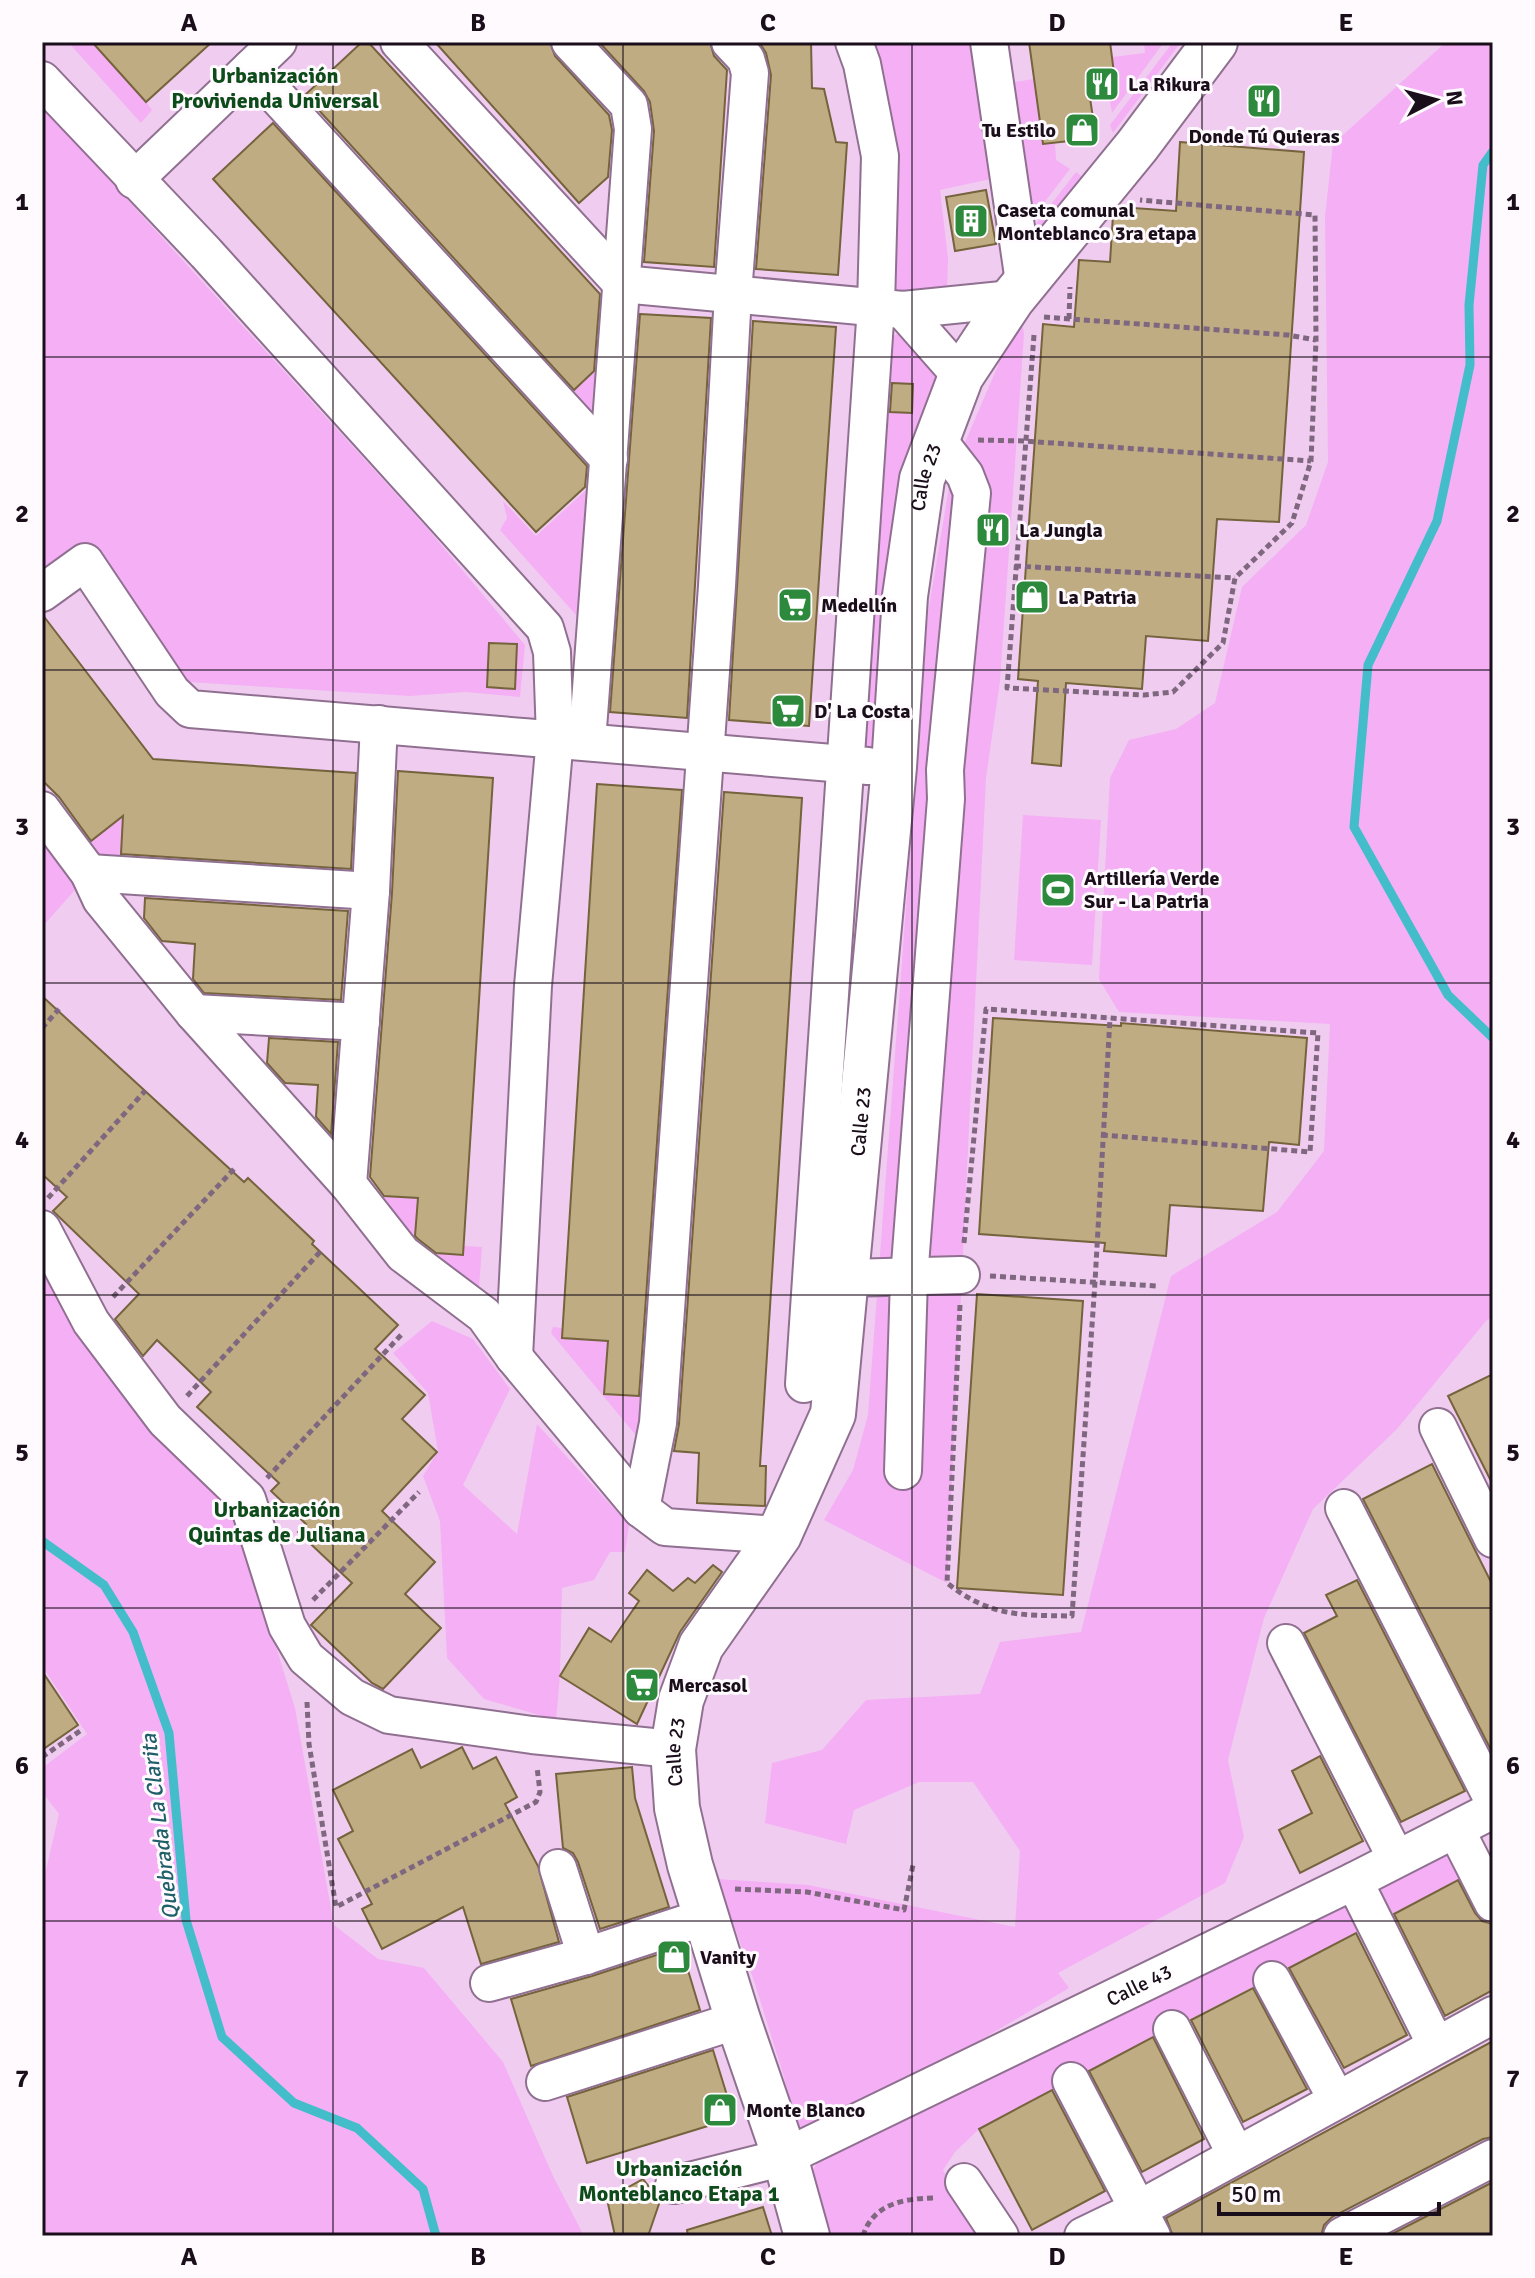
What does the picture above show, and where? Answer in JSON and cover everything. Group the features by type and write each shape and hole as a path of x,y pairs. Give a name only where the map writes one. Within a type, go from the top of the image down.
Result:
{"main road":[{"name":"Calle 23","path":"807,2236 785,2157 690,1865 677,1808 673,1749 681,1700 701,1646 779,1535 833,1414 894,767 905,596 922,479 961,376 1024,299 1095,196 1215,42"}],"street":[{"path":"134,180 278,42"},
{"path":"399,42 622,284 889,308 1024,299 989,42"},
{"path":"514,1357 533,986 571,740 609,459 632,114 623,97 570,42"},
{"path":"641,1509 658,1423 750,73 746,59 730,42"},
{"path":"804,1384 845,764 889,308 880,156 862,64 854,42"},
{"path":"251,68 609,459"},
{"path":"42,80 206,253 545,628 571,740"},
{"path":"889,308 961,376"},
{"path":"903,1471 909,1278 946,799 945,770 972,493 965,475 937,439"},
{"path":"42,593 85,562 172,692 190,709 704,754 894,767"},
{"path":"348,1184 371,891 379,724"},
{"path":"42,810 89,873 101,899 194,1013 348,1184 403,1254 484,1315 514,1357 641,1509 665,1527 779,1535"},
{"path":"89,873 371,891"},
{"path":"194,1013 361,1022"},
{"path":"42,1229 91,1322 165,1420 247,1499 287,1626 306,1658 352,1697 389,1715 532,1735 673,1749"},
{"path":"847,1278 961,1275"},
{"path":"1438,1427 1493,1539"},
{"path":"1344,1508 1493,1800"},
{"path":"1286,1643 1396,1858"},
{"name":"Calle 43","path":"674,2185 785,2157 1354,1881 1493,1810"},
{"path":"1456,1830 1493,1903"},
{"path":"558,1868 586,1956"},
{"path":"1354,1881 1436,2045"},
{"path":"489,1983 586,1956 703,1903"},
{"path":"1272,1980 1337,2100"},
{"path":"1083,2236 1146,2223 1236,2155 1493,2015"},
{"path":"545,2082 738,2020"},
{"path":"1172,2029 1236,2155"},
{"path":"1071,2081 1146,2223"},
{"path":"1342,2236 1493,2158"},
{"path":"971,2191 1000,2236"}],"path":[{"path":"1095,196 1315,215 1316,340 1311,461 1292,523 1235,578 1223,643 1173,692 1144,695 1007,688 1024,441 1024,299 1316,340"},
{"path":"1024,441 1311,461"},
{"path":"1015,566 1235,578"},
{"path":"42,1028 59,1009"},
{"path":"986,1009 1318,1033 1310,1152 1103,1135"},
{"path":"947,1583 970,1601 1014,1615 1072,1616 1110,1018"},
{"path":"42,1205 145,1091"},
{"path":"91,1322 234,1169"},
{"path":"165,1420 320,1252"},
{"path":"961,1275 1157,1286"},
{"path":"247,1499 402,1334"},
{"path":"287,1626 419,1492"},
{"path":"306,1658 309,1744 336,1907 536,1802 540,1792 532,1735"},
{"path":"42,1757 80,1731"},
{"path":"703,1903 807,1892 904,1910 913,1865"},
{"path":"863,2236 865,2229 886,2206 906,2198 971,2191"}],"shaded area":[{"path":"68,42 92,42 152,110 141,123"},
{"path":"870,42 974,42 995,178 940,190 948,258 947,291 903,300 894,291"},
{"path":"1144,42 1164,42 1112,113 1109,96 1117,95 1112,57 1145,53"},
{"path":"1173,42 1181,42 1113,133 1110,125"},
{"path":"1446,42 1493,42 1493,1317 1486,1321 1397,1429 1313,1509 1264,1618 1228,1760 1244,1837 1225,1883 1058,1973 1069,1988 806,2139 793,2126 784,2077 717,1879 808,1885 1015,1927 1020,1851 973,1782 919,1782 854,1810 846,1844 765,1823 772,1763 822,1750 866,1700 980,1694 1000,1642 1081,1632 1171,1276 1277,1212 1324,1151 1330,1024 1119,1012 1099,979 1110,778 1129,740 1176,729 1215,703 1242,587 1306,525 1328,462 1325,216 1333,144"},
{"path":"1034,79 1043,144 1055,143 1056,160 1070,169 1027,225 1000,84"},
{"path":"42,106 427,528 525,645 520,697 465,692 410,696 188,682 93,548 83,543 71,547 42,573"},
{"path":"1076,172 1081,176 1027,245 1026,237"},
{"path":"1019,325 1024,334 1000,681 986,778 947,1583 824,1520 853,1470 868,1415 928,613 951,475 1014,328"},
{"path":"897,334 916,339 940,367 874,750 858,749 890,338"},
{"path":"603,362 601,442 570,394"},
{"path":"597,480 579,706 577,616 500,530 507,518 503,501 536,536"},
{"name":"Artillería Verde Sur - La Patria","path":"1023,815 1101,820 1092,965 1014,960"},
{"path":"123,816 121,858 96,862 83,843 90,842"},
{"path":"42,826 83,881 42,927"},
{"path":"367,1195 418,1198 415,1251 462,1255 464,1246 482,1247 478,1301 414,1251"},
{"path":"42,1261 228,1506 247,1553 295,1708 334,1925 378,1959 424,1968 503,2062 553,2176 584,2236 42,2236 42,1887 59,1814 42,1792 42,1768 87,1734 42,1666"},
{"path":"432,1321 473,1339 510,1389 463,1485 517,1534 537,1424 629,1525 625,1552 610,1552 594,1580 562,1588 556,1720 484,1699 447,1658 440,1521 423,1476 438,1451 428,1393 393,1353"},
{"path":"553,1327 562,1328 562,1338 608,1341 605,1393 650,1396 649,1451 551,1333"},
{"path":"1445,1847 1466,1876 1385,1919 1371,1883"},
{"path":"1343,1895 1364,1929 979,2129 955,2152 943,2170 979,2236 829,2236 812,2172 820,2157"}],"building":[{"path":"92,42 212,42 146,102"},
{"path":"362,42 368,42 600,294 594,371 574,390 305,95"},
{"path":"435,42 550,42 555,56 609,115 612,130 608,177 579,203"},
{"path":"599,42 710,42 714,56 727,70 714,267 644,262 654,131 650,102 644,91"},
{"path":"759,42 811,42 812,88 824,89 836,142 847,143 838,275 756,269 771,75 766,53"},
{"path":"1029,42 1110,42 1117,96 1090,98 1096,138 1043,144"},
{"path":"273,123 587,466 585,487 536,532 213,179"},
{"path":"1180,142 1304,152 1279,522 1217,519 1208,641 1146,636 1142,689 1066,683 1061,766 1032,763 1038,681 1018,679 1043,324 1074,327 1079,260 1110,262 1113,215 1119,207 1176,211"},
{"name":"Caseta comunal Monteblanco 3ra etapa","path":"986,190 996,244 955,251 946,197"},
{"path":"640,314 711,318 687,718 610,712"},
{"path":"753,321 836,327 809,726 729,720"},
{"path":"892,383 913,384 912,413 890,412"},
{"path":"42,614 153,759 356,773 351,869 121,854 123,816 91,841 59,797 42,780"},
{"path":"489,643 517,644 515,689 487,687"},
{"path":"398,771 493,778 463,1255 436,1253 418,1239 415,1236 418,1198 384,1196 370,1177 392,893"},
{"path":"597,784 682,790 639,1396 604,1394 608,1341 562,1338"},
{"path":"724,792 802,798 760,1466 766,1466 765,1506 697,1503 699,1453 674,1451 679,1424"},
{"path":"145,898 348,911 341,1000 204,993 193,979 195,944 162,941 144,918"},
{"path":"42,996 244,1182 248,1178 398,1325 375,1349 425,1395 402,1419 437,1452 382,1511 435,1562 405,1594 441,1628 383,1689 372,1683 311,1625 352,1583 298,1532 306,1524 271,1491 279,1483 197,1407 211,1392 157,1340 143,1356 115,1319 139,1294 53,1211 67,1197 42,1174"},
{"path":"993,1018 1121,1026 1121,1023 1307,1038 1299,1145 1269,1142 1263,1211 1170,1205 1166,1256 1104,1251 1105,1243 979,1234"},
{"path":"269,1038 338,1042 331,1134 316,1117 318,1085 285,1083 267,1063"},
{"path":"977,1294 1083,1301 1063,1595 957,1588"},
{"path":"1493,1374 1493,1485 1448,1396"},
{"path":"1432,1464 1493,1586 1493,1754 1363,1499"},
{"path":"713,1565 722,1572 680,1632 637,1724 560,1676 589,1628 611,1642 639,1601 629,1593 647,1570 673,1591 688,1578 695,1583"},
{"path":"1357,1580 1465,1791 1401,1822 1304,1633 1337,1616 1326,1595"},
{"path":"42,1671 78,1725 42,1750"},
{"path":"462,1747 473,1769 496,1757 517,1797 505,1804 538,1866 559,1942 481,1964 463,1907 382,1949 362,1909 372,1904 338,1839 353,1831 333,1790 412,1749 421,1768"},
{"path":"1320,1756 1363,1841 1300,1873 1279,1830 1312,1813 1292,1771"},
{"path":"632,1767 635,1798 669,1907 600,1929 578,1862 573,1853 563,1848 556,1774"},
{"path":"1458,1880 1475,1913 1482,1921 1493,1924 1493,1990 1445,2016 1394,1914"},
{"path":"1356,1933 1407,2035 1344,2068 1289,1968"},
{"path":"681,1947 700,2010 531,2066 511,1999"},
{"path":"1253,1988 1307,2089 1243,2122 1191,2020"},
{"path":"1153,2037 1204,2139 1142,2172 1089,2071"},
{"path":"1493,2041 1493,2137 1483,2139 1332,2217 1324,2225 1321,2236 1173,2236 1166,2218"},
{"path":"713,2050 734,2118 587,2163 567,2097"},
{"path":"1052,2090 1105,2191 1032,2230 979,2129"},
{"path":"643,2179 660,2201 648,2236 615,2236 607,2199"},
{"path":"1493,2182 1493,2236 1388,2236"},
{"path":"763,2207 772,2236 688,2236 687,2230"}],"waterway":[{"path":"1493,151 1483,165 1469,305 1470,365 1437,521 1368,665 1354,827 1448,995 1493,1038"},
{"name":"Quebrada La Clarita","path":"42,1541 104,1585 133,1632 169,1733 186,1920 222,2037 294,2103 357,2128 423,2189 436,2236"}],"place":[{"name":"La Rikura","path":"1102,84"},
{"name":"Donde Tú Quieras","path":"1264,101"},
{"name":"Tu Estilo","path":"1082,130"},
{"name":"Caseta comunal Monteblanco 3ra etapa","path":"971,221"},
{"name":"La Jungla","path":"993,530"},
{"name":"La Patria","path":"1032,597"},
{"name":"Medellín","path":"795,605"},
{"name":"D' La Costa","path":"788,711"},
{"name":"Artillería Verde Sur - La Patria","path":"1058,890"},
{"name":"Mercasol","path":"642,1685"},
{"name":"Vanity","path":"674,1957"},
{"name":"Monte Blanco","path":"720,2110"}],"district":[{"name":"Urbanización Provivienda Universal","path":"275,88"},
{"name":"Urbanización Quintas de Juliana","path":"277,1522"},
{"name":"Urbanización Monteblanco Etapa 1","path":"679,2180"}]}
